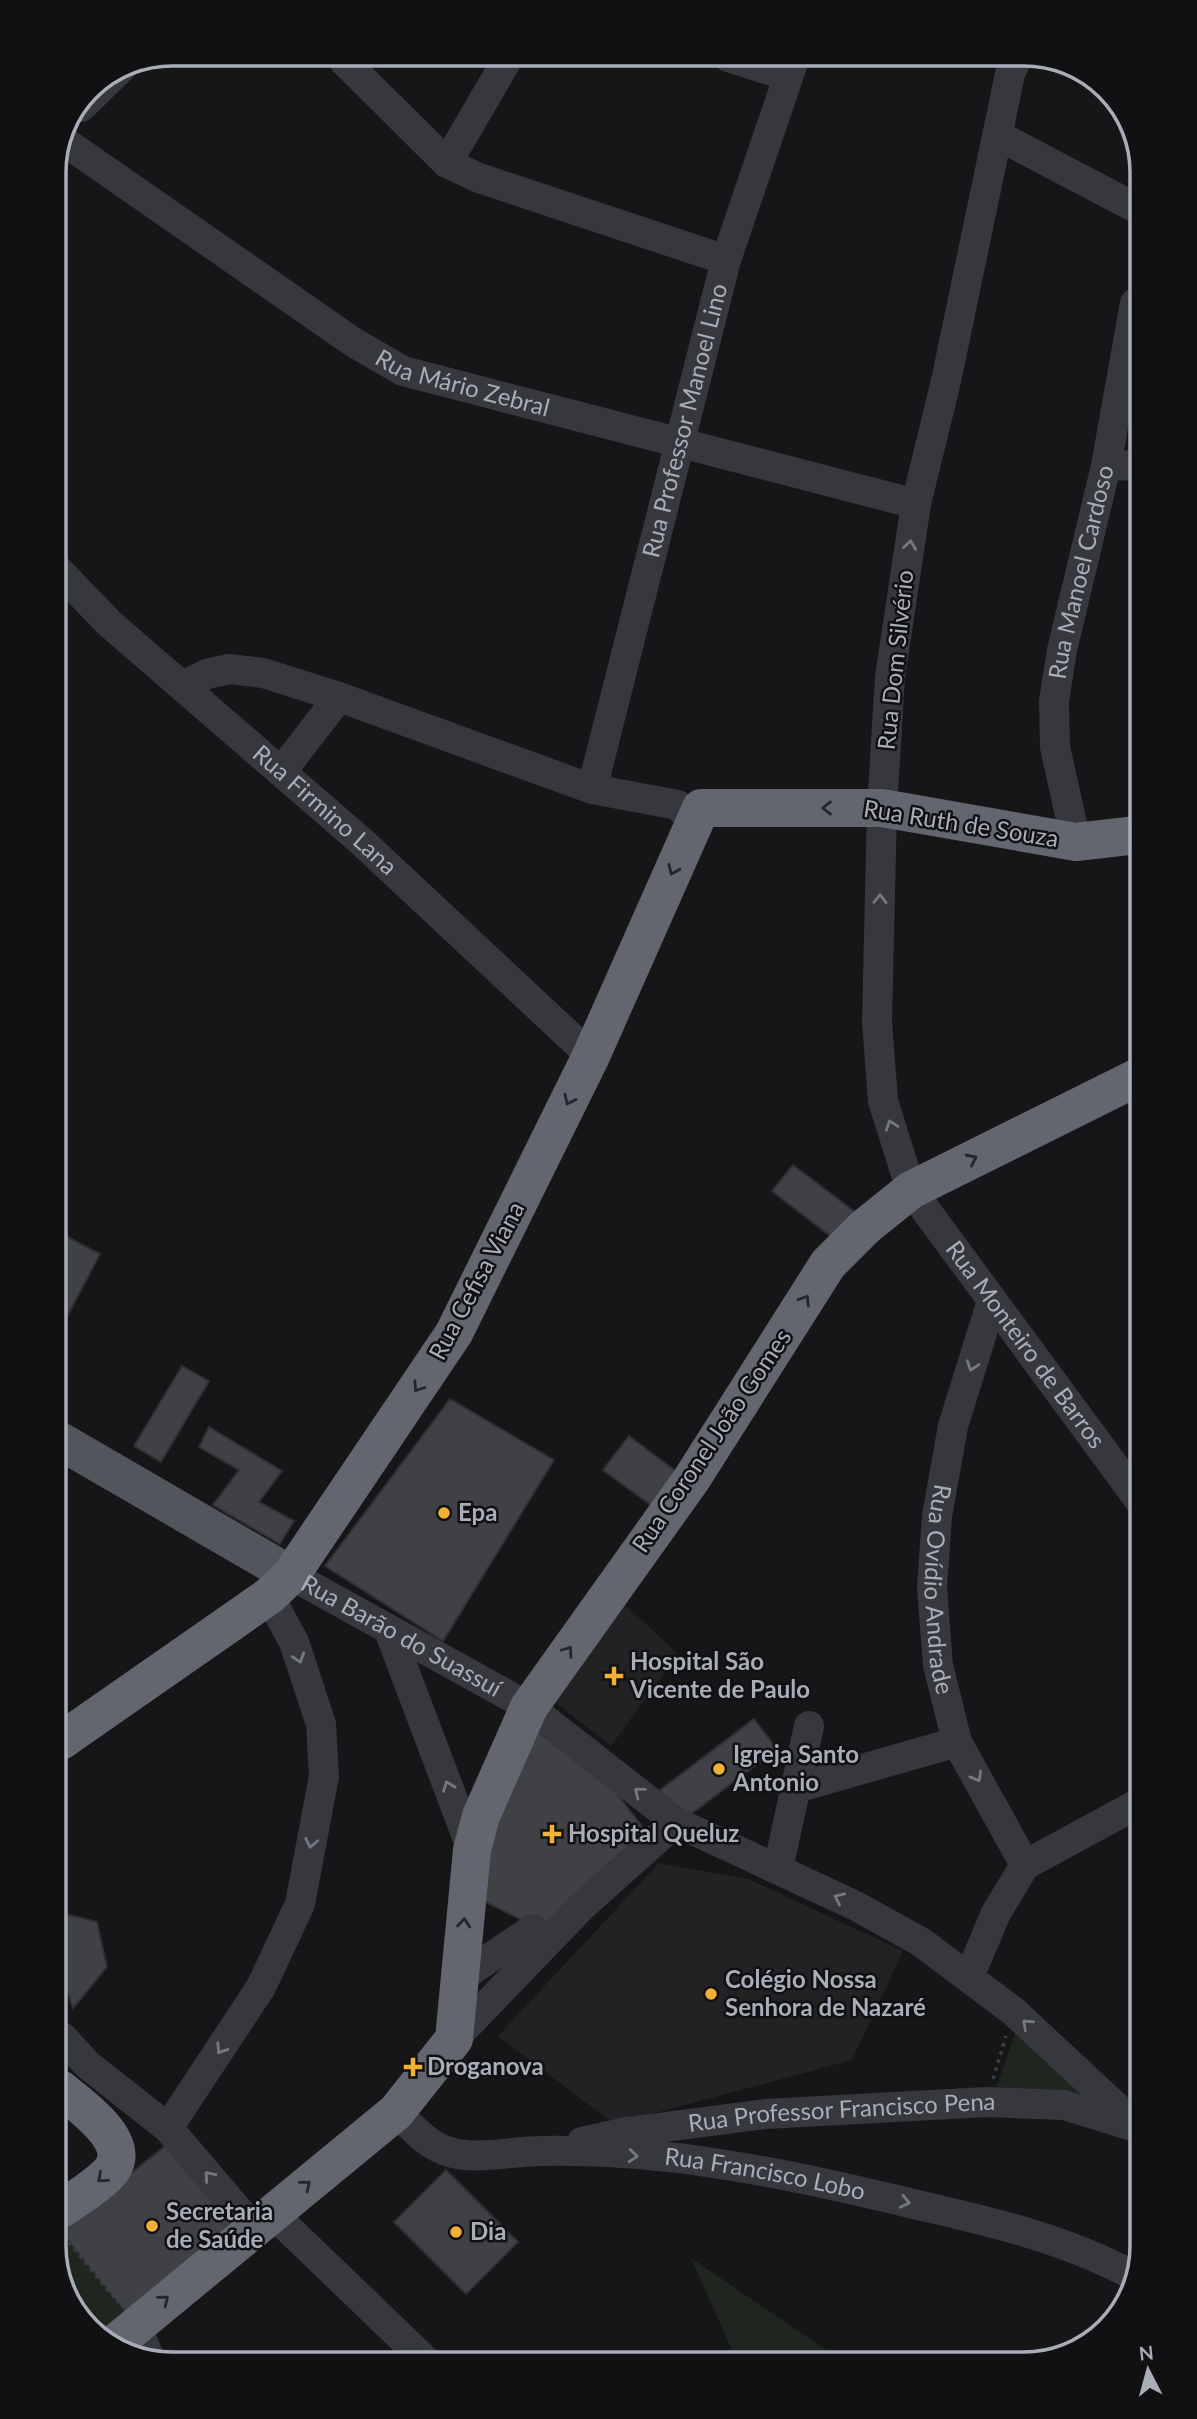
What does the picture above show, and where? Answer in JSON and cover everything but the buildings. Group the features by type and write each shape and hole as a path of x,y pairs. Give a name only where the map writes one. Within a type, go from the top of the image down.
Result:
{"highway":[{"name":"Rua Ruth de Souza","path":"697,815 882,808 1076,842 1130,836"},
{"name":"Rua Cefisa Viana","path":"66,1752 71,1735 278,1581 454,1333 591,1056 697,815"},
{"name":"Rua Coronel João Gomes","path":"454,2039 472,1850 481,1816 529,1707 691,1480 828,1264 865,1227 911,1190 1130,1081"},
{"path":"124,2334 396,2112 454,2039"},
{"path":"66,2094 111,2134 117,2152 115,2165 108,2174 66,2206"}],"main road":[{"name":"Rua Barão do Suassuí","path":"66,1445 278,1581"}],"street":[{"path":"350,67 447,163 479,178 726,260"},
{"path":"447,163 503,67"},
{"name":"Rua Professor Manoel Lino","path":"592,789 726,260 792,67"},
{"name":"Rua Dom Silvério","path":"911,1190 883,1101 877,1022 882,808 890,677 916,504 946,381 1013,67"},
{"path":"997,135 1130,205"},
{"name":"Rua Mário Zebral","path":"70,145 353,342 402,371 916,504"},
{"name":"Rua Manoel Cardoso","path":"1076,842 1055,747 1054,701 1062,650 1121,466 1130,361"},
{"name":"Rua Firmino Lana","path":"67,579 109,623 184,685 362,842 591,1056"},
{"path":"184,685 207,674 229,669 263,673 339,697 592,789 678,805 697,815"},
{"path":"281,772 339,697"},
{"name":"Rua Monteiro de Barros","path":"911,1190 1130,1487"},
{"name":"Rua Ovídio Andrade","path":"992,1301 953,1426 937,1516 932,1588 937,1665 957,1742 1025,1864"},
{"path":"168,2129 261,1987 300,1904 324,1776 321,1724 293,1642 278,1581"},
{"name":"Rua Barão do Suassuí","path":"278,1581 390,1633 529,1707 676,1822 741,1855 778,1869 921,1942 1013,2011 1130,2120"},
{"path":"390,1633 472,1850"},
{"path":"778,1869 809,1726"},
{"path":"796,1788 957,1742"},
{"path":"969,1977 996,1913 1025,1864 1130,1808"},
{"path":"454,2039 581,1907 676,1822"},
{"path":"460,1978 533,1929"},
{"path":"66,2041 88,2065 168,2129 263,2221 415,2352"},
{"path":"1064,2105 1077,2070"},
{"name":"Rua Professor Francisco Pena","path":"540,2151 627,2132 765,2114 987,2102 1064,2105 1130,2127"},
{"name":"Rua Francisco Lobo","path":"396,2112 428,2141 447,2151 471,2155 540,2151 724,2164 846,2188 1002,2224 1096,2255 1127,2272"}],"path":[{"path":"987,2102 1013,2011"},
{"path":"66,2240 124,2334"}],"shaded area":[{"name":"Hospital São Vicente de Paulo","path":"619,1599 678,1654 611,1746 551,1699"},
{"name":"Colégio Nossa Senhora de Nazaré","path":"659,1863 748,1879 903,1951 852,2060 614,2124 498,2036"},
{"path":"1019,2022 1110,2105 992,2100"},
{"path":"66,2239 146,2340 123,2340 108,2331 88,2311 75,2287 69,2267"},
{"path":"691,2258 829,2352 733,2352"}],"place":[{"name":"Epa","path":"444,1513"},
{"name":"Hospital São Vicente de Paulo","path":"614,1676"},
{"name":"Igreja Santo Antonio","path":"719,1769"},
{"name":"Hospital Queluz","path":"552,1834"},
{"name":"Colégio Nossa Senhora de Nazaré","path":"711,1994"},
{"name":"Droganova","path":"413,2067"},
{"name":"Secretaria de Saúde","path":"152,2226"},
{"name":"Dia","path":"456,2232"}]}
